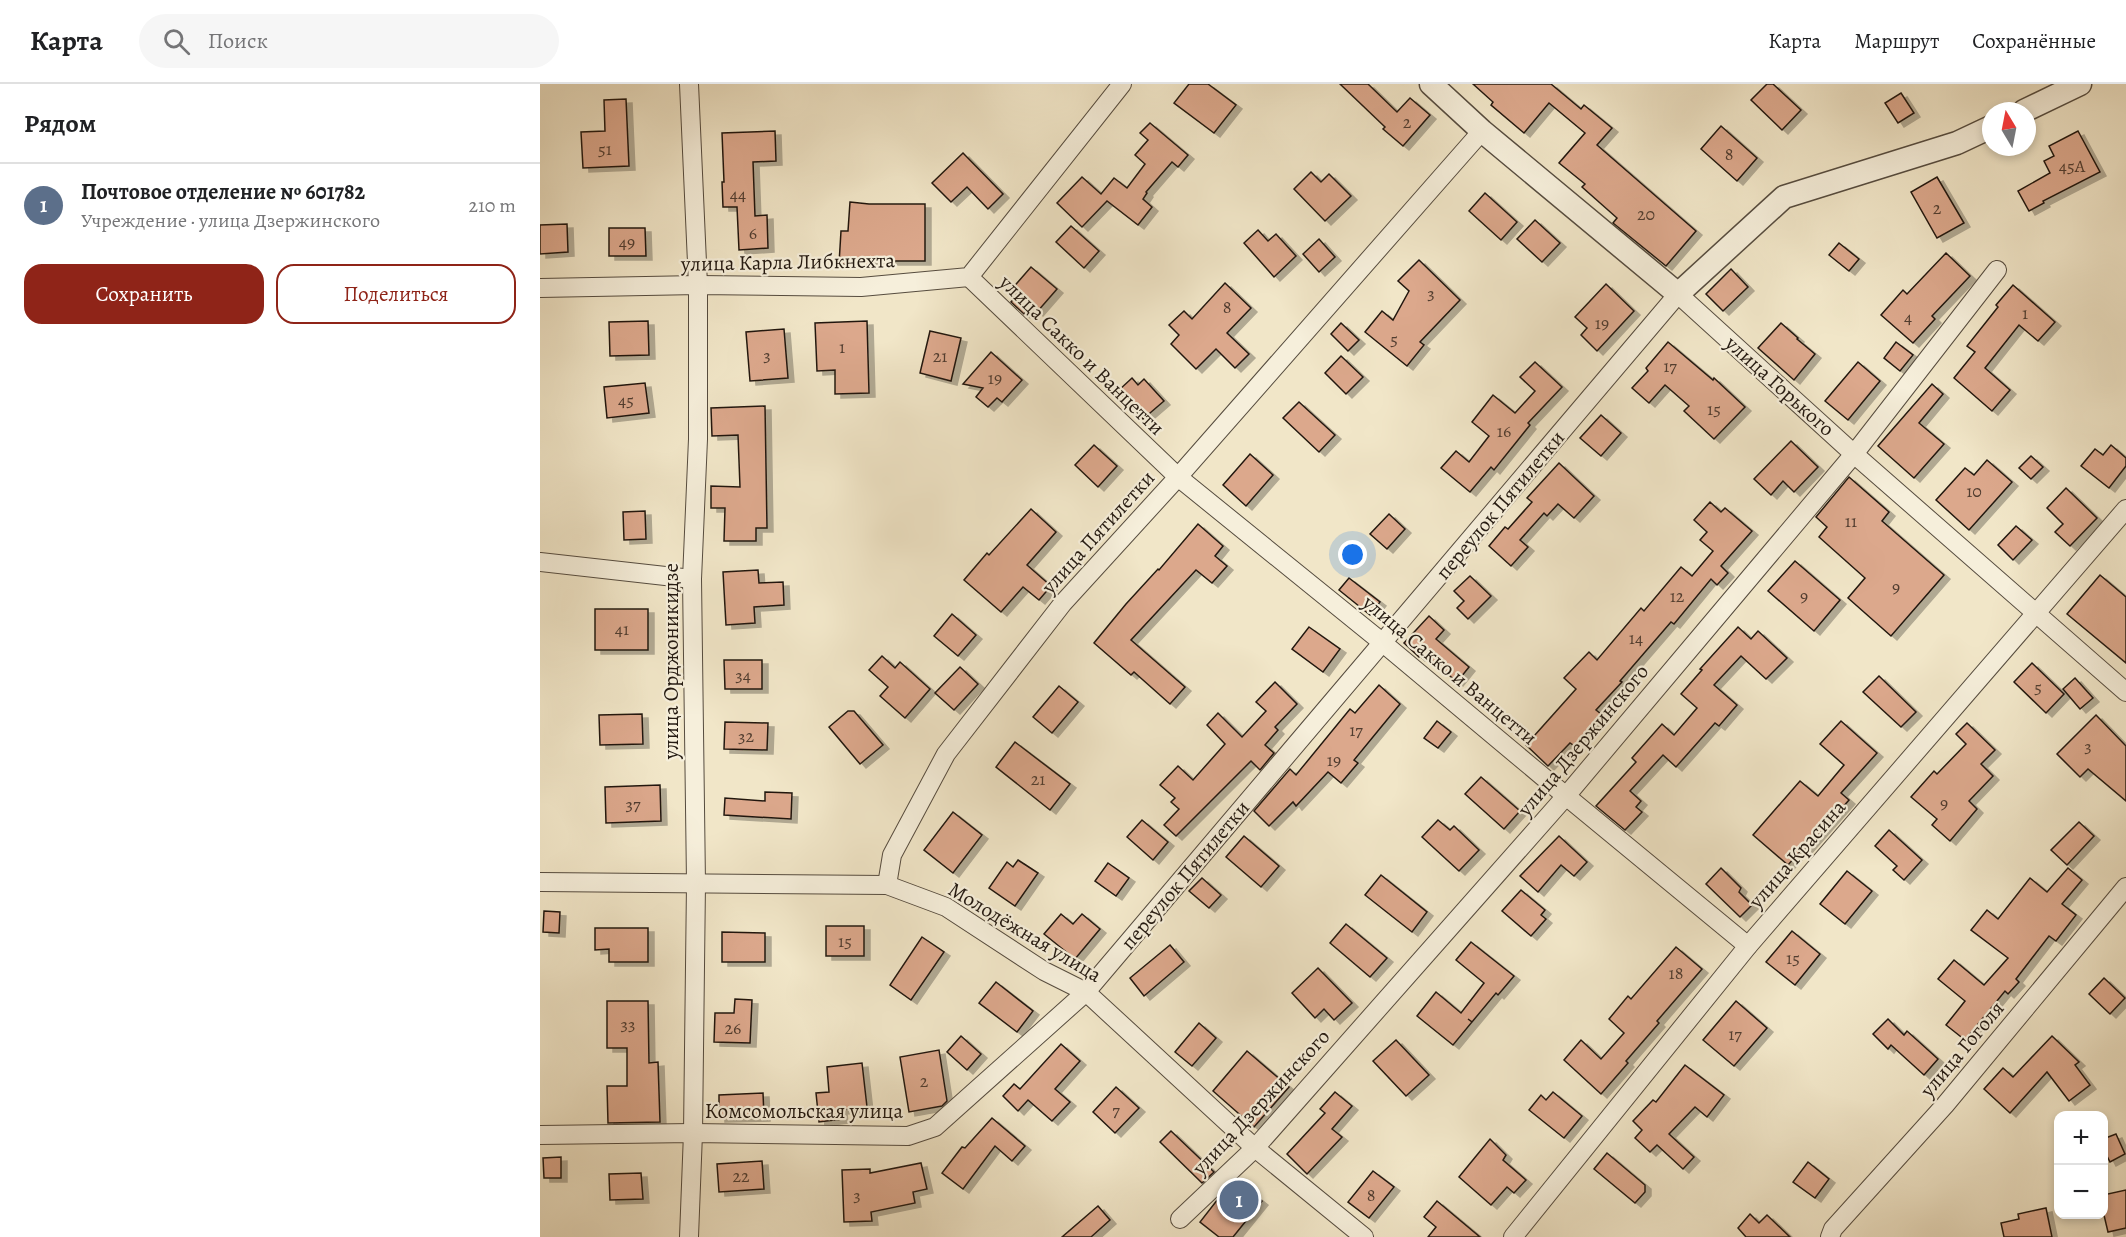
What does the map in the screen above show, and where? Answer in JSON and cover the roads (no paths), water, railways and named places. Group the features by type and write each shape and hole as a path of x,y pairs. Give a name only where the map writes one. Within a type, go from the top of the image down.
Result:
{"street":[{"name":"улица Орджоникидзе","path":"689,84 698,285 698,439 692,579 696,884 693,1133 689,1237"},
{"path":"969,277 1122,84"},
{"name":"улица Горького","path":"1431,84 1482,130 1678,294 1854,454 2126,692"},
{"path":"2036,105 2080,84"},
{"name":"улица Пятилетки","path":"887,885 892,855 946,754 1064,603 1178,477 1482,130"},
{"name":"переулок Пятилетки","path":"1086,992 1678,294 1785,197 1957,143 1982,131"},
{"name":"улица Дзержинского","path":"1180,1219 1255,1148 1566,796 1854,454 1997,270"},
{"name":"улица Карла Либкнехта","path":"540,288 698,285 861,287 969,277"},
{"name":"улица Сакко и Ванцетти","path":"969,277 1178,477 1383,643 1748,946"},
{"name":"улица Красина","path":"1513,1237 1748,946 2126,510"},
{"path":"540,562 692,579"},
{"name":"Молодёжная улица","path":"540,882 887,885 946,907 1044,971 1086,992 1255,1148 1364,1237"},
{"name":"улица Гоголя","path":"1830,1237 1833,1229 1945,1105 2126,887"},
{"name":"Комсомольская улица","path":"540,1135 693,1133 908,1136 935,1127 1086,992"}],"place":[{"name":"Почтовое отделение № 601782","path":"1239,1200"}]}
